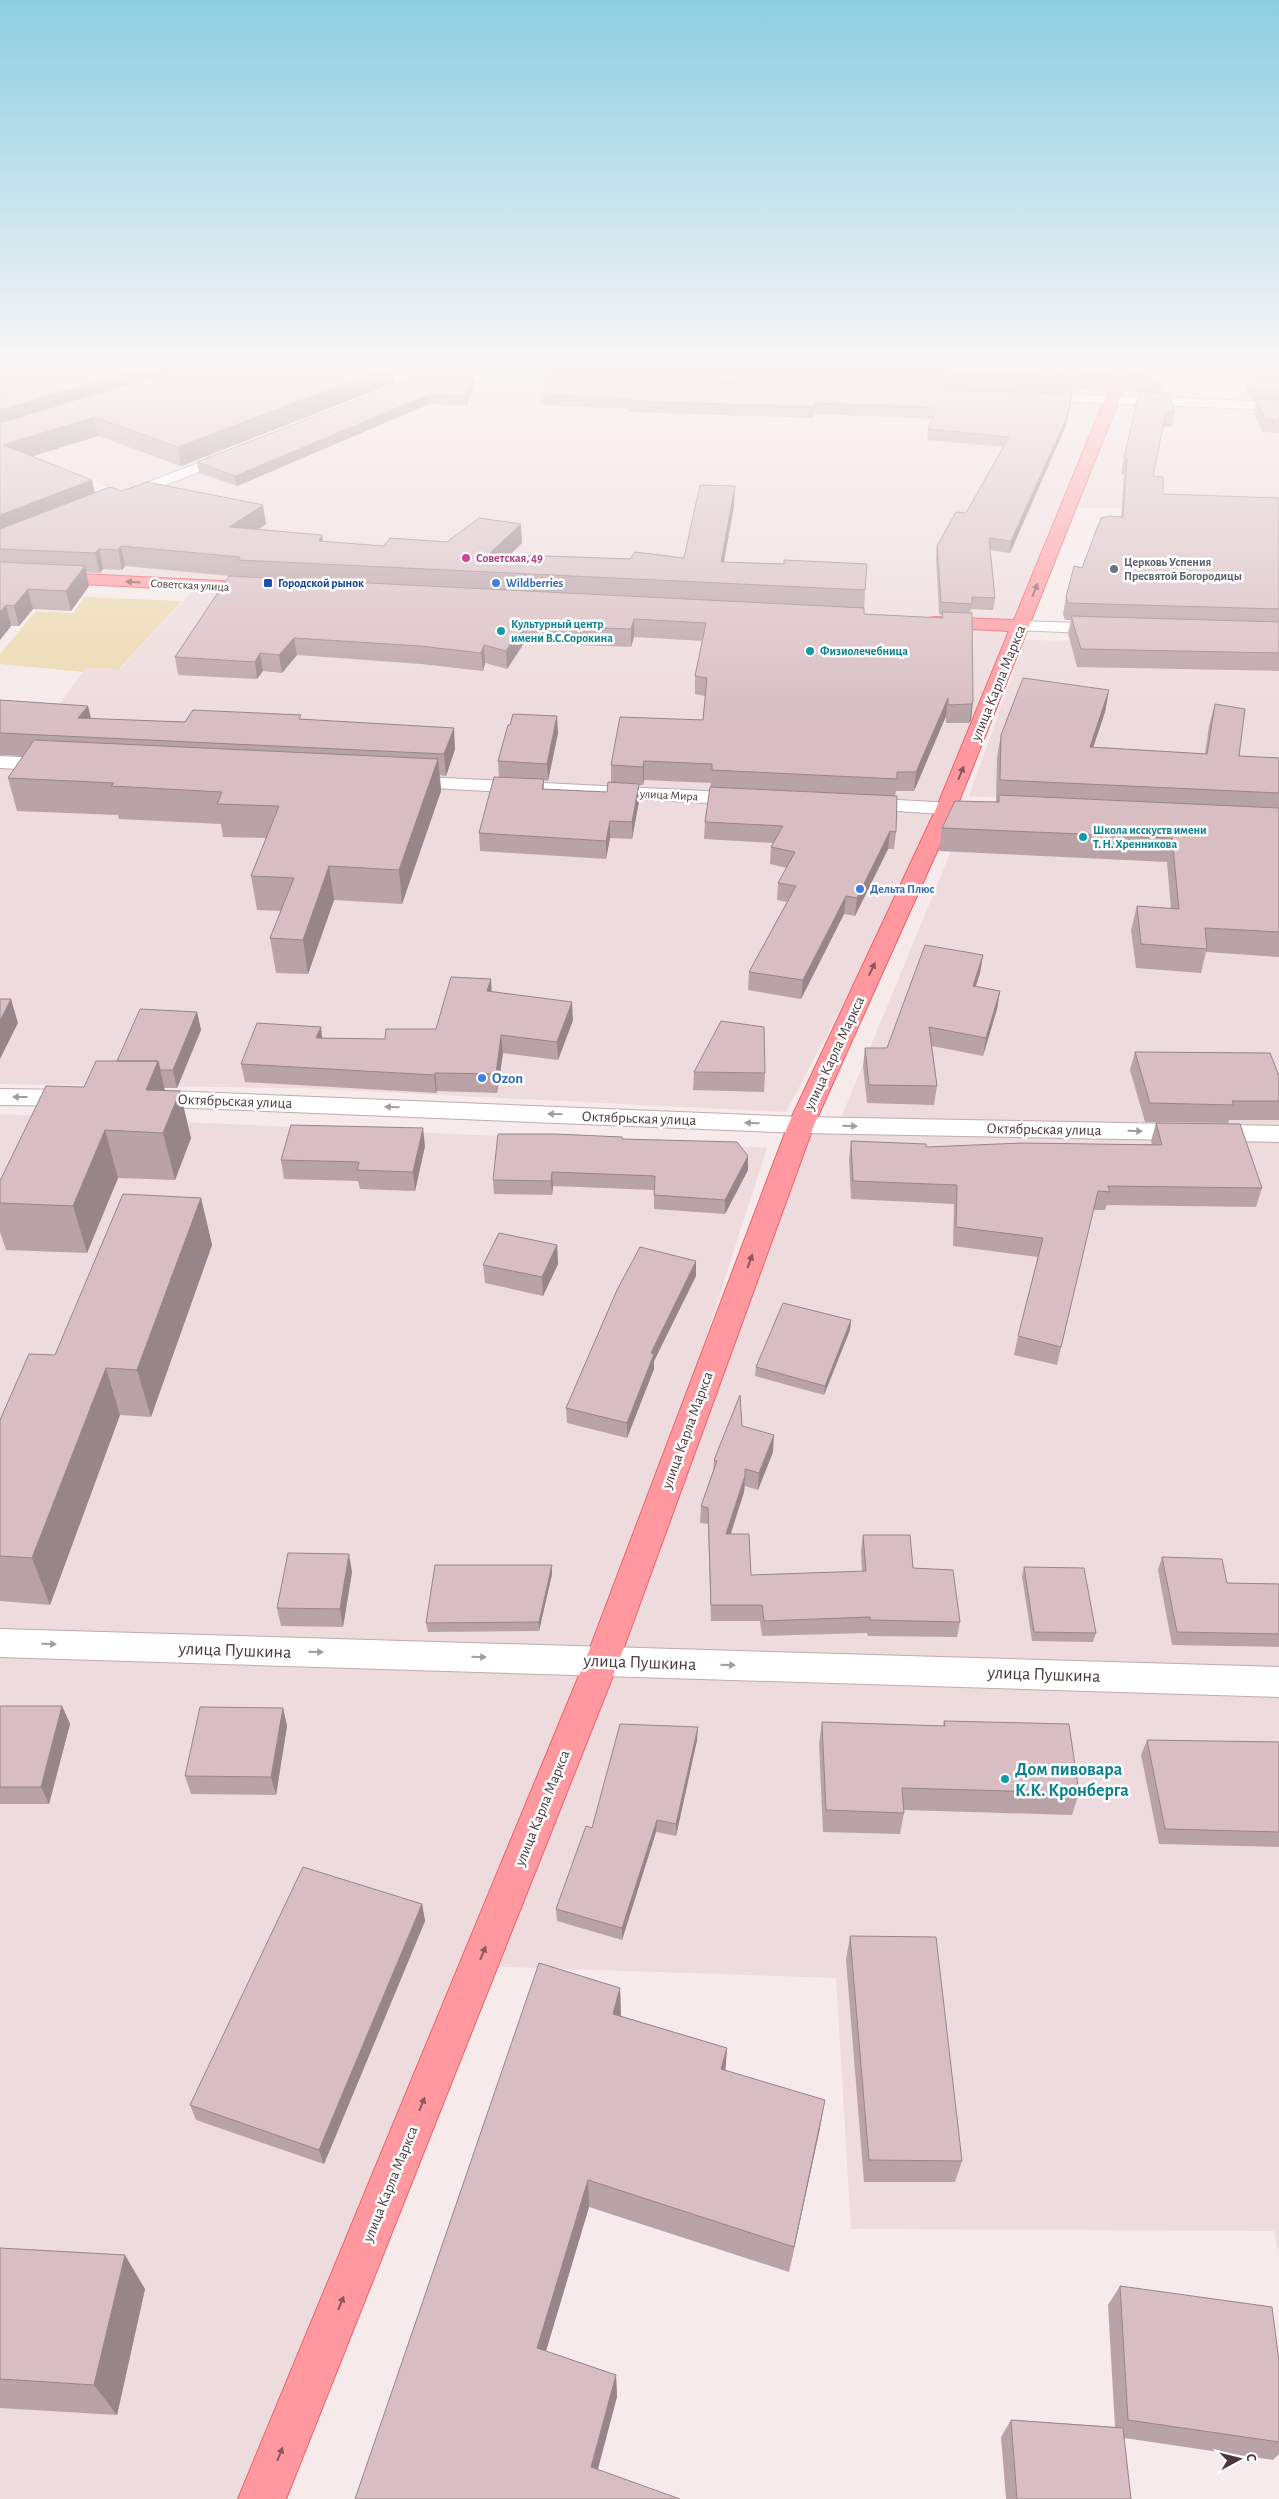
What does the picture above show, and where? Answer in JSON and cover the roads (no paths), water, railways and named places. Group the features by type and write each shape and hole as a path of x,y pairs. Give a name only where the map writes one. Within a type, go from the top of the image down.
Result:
{"main road":[{"name":"улица Карла Маркса","path":"262,2499 602,1661 801,1125 946,809 1078,484"},
{"name":"Советская улица","path":"0,575 276,589"},
{"path":"922,622 1021,626"}],"street":[{"path":"109,502 156,484"},
{"path":"1021,626 1130,629"},
{"path":"0,762 75,766"},
{"name":"улица Мира","path":"389,781 767,800"},
{"path":"837,803 995,811"},
{"name":"Октябрьская улица","path":"0,1097 200,1099 801,1125 1279,1134"},
{"name":"улица Пушкина","path":"0,1643 1279,1682"}],"place":[{"name":"Советская, 49","path":"466,558"},
{"name":"Церковь Успения Пресвятой Богородицы","path":"1114,569"},
{"name":"Городской рынок","path":"268,583"},
{"name":"Wildberries","path":"496,583"},
{"name":"Культурный центр имени В.С.Сорокина","path":"501,631"},
{"name":"Физиолечебница","path":"810,651"},
{"name":"Школа исскуств имени Т. Н. Хренникова","path":"1083,837"},
{"name":"Дельта Плюс","path":"860,889"},
{"name":"Ozon","path":"482,1078"},
{"name":"Дом пивовара К.К. Кронберга","path":"1005,1779"}]}
